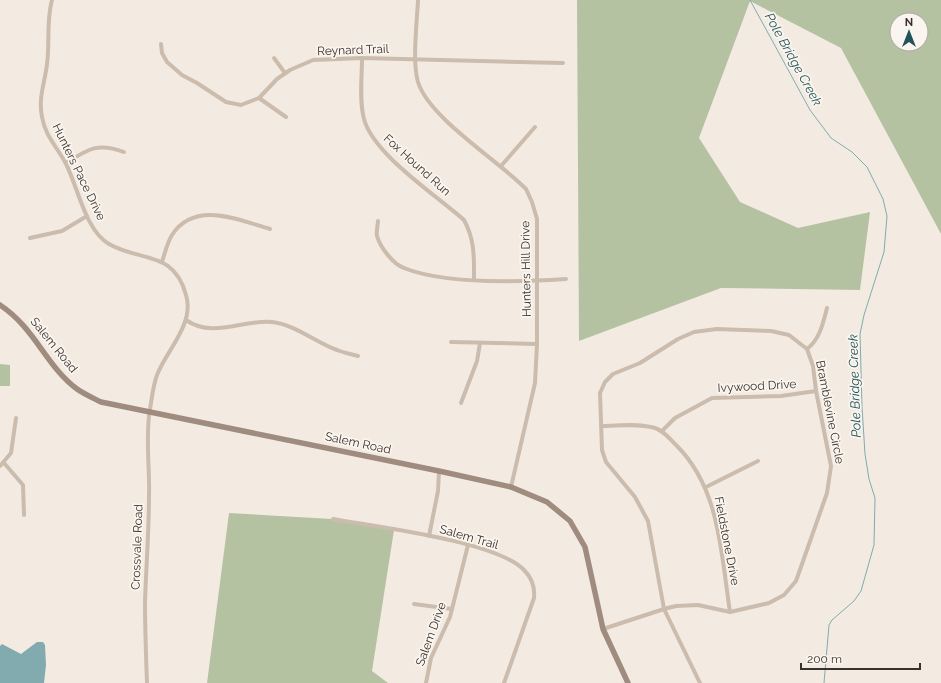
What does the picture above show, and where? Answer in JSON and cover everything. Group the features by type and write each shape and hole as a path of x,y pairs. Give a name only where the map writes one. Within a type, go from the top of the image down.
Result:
{"street":[{"name":"Hunters Pace Drive","path":"52,0 49,11 48,65 41,98 42,116 48,135 66,163 87,216 99,235 108,243 162,262 181,281 188,303 186,320 158,373 149,413"},
{"name":"Hunters Hill Drive","path":"418,0 416,59 419,84 428,101 485,154 501,166 526,189 534,207 538,225 537,344 535,383 511,487"},
{"name":"Reynard Trail","path":"161,44 162,53 167,62 182,75 226,102 241,105 259,98 285,73 314,60 362,58 563,62"},
{"path":"274,58 285,73"},
{"name":"Fox Hound Run","path":"362,58 362,106 367,129 385,153 464,220 473,246 474,280"},
{"path":"259,98 286,117"},
{"path":"501,166 535,127"},
{"path":"66,163 94,147 107,146 124,152"},
{"path":"162,262 172,236 186,221 198,216 217,214 270,229"},
{"path":"30,238 62,231 87,216"},
{"path":"378,221 376,234 379,241 394,261 403,268 441,277 474,280 566,280"},
{"name":"Salem Road","path":"0,305 15,315 29,330 56,367 77,389 101,402 149,413 235,428 511,487 552,505 570,521 577,531 588,558 603,629 628,683"},
{"path":"807,349 814,344 822,328 827,308"},
{"path":"186,320 198,326 216,329 256,321 274,322 338,351 358,356"},
{"name":"Bramblevine Circle","path":"603,629 664,609 687,604 730,612 774,601 789,591 799,576 827,493 831,472 830,454 816,391 813,366 807,349 789,335 778,331 712,329 688,334 640,363 609,377 600,393 602,450 606,462 635,497 648,521 664,609 700,683"},
{"path":"451,342 537,344"},
{"path":"461,403 477,361 480,343"},
{"name":"Ivywood Drive","path":"662,431 675,418 712,398 781,396 816,391"},
{"name":"Crossvale Road","path":"147,683 145,604 149,497 149,413"},
{"path":"16,418 11,453 2,465 23,485 24,515"},
{"path":"601,426 641,426 662,431"},
{"name":"Fieldstone Drive","path":"662,431 681,450 696,469 706,487 714,512 730,612"},
{"path":"706,487 758,461"},
{"path":"429,536 438,491 439,471"},
{"name":"Salem Trail","path":"333,519 429,536 468,545 496,553 521,567 529,576 534,586 533,604 504,683"},
{"name":"Salem Drive","path":"426,683 431,658 450,617 468,545"},
{"path":"414,604 452,609"}],"green space":[{"path":"577,0 941,0 941,234 841,48 750,1 699,138 740,202 798,228 870,212 860,290 721,288 579,341"},
{"path":"0,364 10,365 10,386 0,386"},
{"path":"229,513 332,519 394,530 372,671 388,683 207,683"}],"water":[{"path":"37,642 43,642 45,645 46,665 44,683 0,683 0,646 2,644 21,654"}],"waterway":[{"name":"Pole Bridge Creek","path":"750,0 810,110 831,138 852,152 867,167 883,199 887,216 884,252 864,315 860,334 865,454 869,479 875,498 874,545 861,591 854,601 832,620 829,625 824,683"}]}
